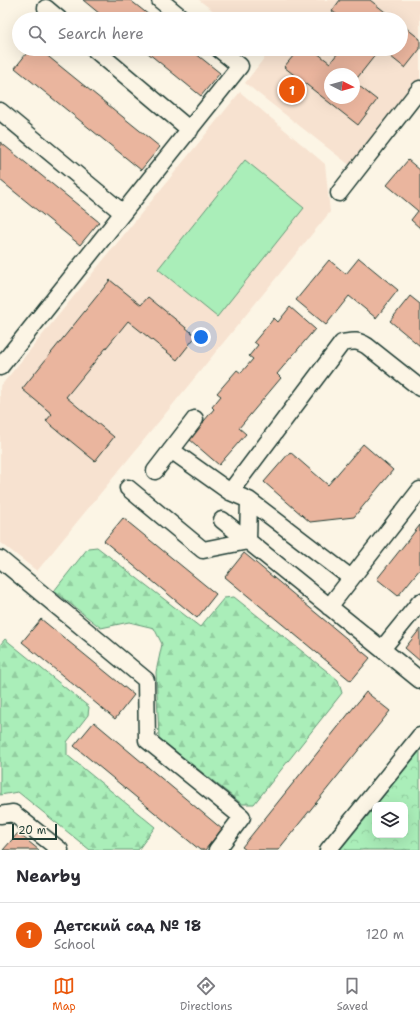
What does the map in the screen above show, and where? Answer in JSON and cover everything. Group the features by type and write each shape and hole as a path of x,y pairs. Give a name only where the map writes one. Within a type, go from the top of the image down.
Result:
{"street":[{"path":"160,0 175,12"},
{"path":"46,8 50,12"},
{"path":"102,56 190,130"},
{"path":"1,364 240,66 228,56"},
{"path":"339,192 420,89"},
{"path":"0,111 123,213"},
{"path":"230,492 342,343 359,341 420,388"},
{"path":"155,471 195,419"},
{"path":"171,450 230,492 249,500 351,578"},
{"path":"128,488 203,550 248,541"},
{"path":"329,607 420,490"},
{"path":"248,541 249,500"},
{"path":"222,520 420,680"},
{"path":"0,559 146,680 147,740 242,817 216,850"},
{"path":"382,649 420,602"},
{"path":"328,850 420,736"},
{"path":"0,815 13,813 60,850"}],"shaded area":[{"path":"199,0 420,0 420,79 352,167 245,83 266,56 408,56 408,12 215,12"},
{"path":"240,92 325,164 330,212 37,571 0,542 0,387"}],"green space":[{"path":"245,160 304,208 217,317 158,269"},
{"path":"97,547 200,627 224,598 234,597 338,680 342,693 254,804 242,804 159,738 156,672 162,644 154,628 129,622 101,628 54,591 88,548"},
{"path":"5,639 89,707 88,715 67,742 67,755 155,827 138,850 90,850 18,792 0,795 0,645"},
{"path":"420,751 420,850 340,850 372,811 372,838 408,838 408,802 378,802"}],"building":[{"path":"83,0 130,0 145,12 98,12"},
{"path":"340,0 370,0 385,12 333,12 332,11"},
{"path":"408,30 420,39 420,49 405,68 390,56 408,56"},
{"path":"24,56 48,56 160,147 141,170 15,68"},
{"path":"152,56 199,56 220,73 201,96"},
{"path":"293,56 321,56 330,63 336,56 374,56 360,74 360,68 324,68 324,98 284,67"},
{"path":"360,87 377,100 358,125 331,104 360,104"},
{"path":"0,142 99,222 80,245 0,180"},
{"path":"408,160 420,170 420,228 411,220 418,211 387,185"},
{"path":"359,258 398,290 376,318 349,296 326,325 296,300 329,260 346,274"},
{"path":"110,280 141,305 148,297 196,336 177,360 128,321 66,397 114,437 95,461 46,421 52,414 22,389"},
{"path":"410,296 420,304 420,346 390,321"},
{"path":"290,307 315,329 277,374 281,378 239,428 246,434 219,465 189,439 214,409 212,407 221,396 217,393 237,370 241,373 253,359 249,356 258,345 254,342 274,318 278,322"},
{"path":"363,444 393,470 354,517 310,522 264,482 290,452 328,485"},
{"path":"123,518 216,594 197,618 104,541"},
{"path":"420,525 420,569 398,596 377,579"},
{"path":"244,553 370,658 351,681 225,577"},
{"path":"41,619 134,695 115,719 22,642"},
{"path":"420,629 420,661 405,648"},
{"path":"366,692 390,711 278,850 246,850 242,847"},
{"path":"94,722 222,829 205,850 200,850 74,746"},
{"path":"18,833 39,850 3,850"}],"place":[{"name":"Детский сад № 18","path":"292,90"}]}
